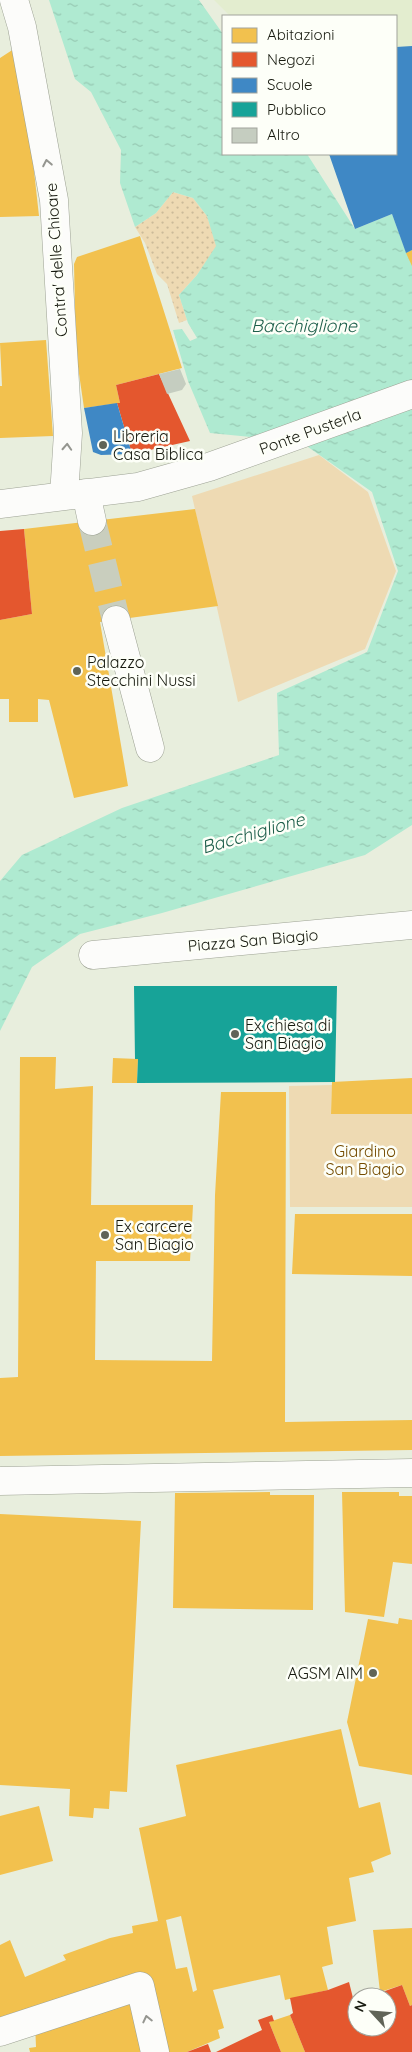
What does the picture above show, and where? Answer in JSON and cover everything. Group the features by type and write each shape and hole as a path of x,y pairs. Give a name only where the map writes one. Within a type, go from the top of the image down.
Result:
{"street":[{"name":"Contra' delle Chioare","path":"14,0 11,33 54,200 68,433 75,494 92,522"},
{"name":"Ponte Pusterla","path":"0,504 138,487 209,468 412,394"},
{"path":"116,620 150,748"},
{"name":"Piazza San Biagio","path":"93,955 412,925"},
{"path":"0,1481 412,1473"},
{"path":"0,2032 140,1986 155,2052"}],"shaded area":[{"path":"214,0 412,0 412,157 382,167 378,155 397,155 397,15 229,15"}],"green space":[{"path":"173,192 193,198 207,216 217,246 197,275 179,295 187,320 179,323 167,284 157,274 145,243 135,227 156,213"},
{"path":"319,455 368,492 396,571 365,649 238,702 192,496"},
{"name":"Giardino San Biagio","path":"332,1085 331,1114 412,1114 412,1207 290,1207 289,1086"}],"water":[{"name":"Bacchiglione","path":"49,0 199,0 222,33 222,155 308,155 355,229 392,214 406,252 412,250 412,825 365,855 162,913 80,934 32,967 0,1031 0,881 22,855 122,808 279,755 277,693 367,652 398,571 372,492 301,442 210,433 188,381 173,330 182,329 190,341 197,338 188,323 179,295 197,275 216,246 207,216 193,198 173,192 156,213 135,227 120,183 121,150 91,92 75,79"}],"building: Abitazioni":[{"path":"20,45 39,216 0,217 0,58"},
{"path":"140,236 182,368 116,385 120,403 84,408 76,353 74,264 77,257"},
{"path":"412,250 412,266 406,253"},
{"path":"46,340 53,436 0,438 0,386 2,386 0,343"},
{"name":"Palazzo Stecchini Nussi","path":"195,509 218,606 100,622 128,786 74,798 49,700 38,699 38,722 9,722 9,699 0,699 0,620 32,614 24,529"},
{"name":"Ex carcere San Biagio","path":"20,1057 56,1057 55,1089 93,1086 91,1205 193,1205 190,1261 96,1261 95,1360 212,1361 215,1195 221,1092 286,1092 285,1422 412,1420 412,1450 0,1456 0,1378 18,1377"},
{"path":"113,1058 138,1059 137,1083 112,1083"},
{"path":"412,1078 412,1114 331,1114 332,1082"},
{"path":"295,1214 412,1214 412,1276 292,1274"},
{"path":"270,1492 270,1495 314,1495 313,1610 173,1608 175,1493"},
{"path":"342,1492 399,1492 399,1496 412,1496 412,1564 393,1562 384,1617 345,1612"},
{"path":"0,1514 141,1521 127,1792 110,1791 109,1809 94,1808 93,1818 69,1816 70,1789 0,1785"},
{"path":"399,1618 412,1620 412,1775 359,1766 347,1722 368,1619 398,1624"},
{"path":"341,1729 359,1808 380,1802 391,1854 371,1862 374,1872 349,1878 356,1921 327,1927 333,1964 322,1967 328,1990 285,2000 280,1975 213,1990 224,2028 218,2030 220,2038 187,2052 165,2052 144,1975 0,2025 0,1945 10,1940 25,1977 66,1960 63,1955 110,1938 133,1933 132,1926 158,1921 139,1828 186,1816 176,1765","holes":["181,1916 197,1990 193,1992 187,1967 176,1969 166,1920"]},
{"path":"39,1806 53,1861 0,1875 0,1816"},
{"path":"412,1928 412,2005 410,2006 402,1985 379,1987 373,1930"},
{"path":"135,1999 147,2052 30,2052 29,2048 36,2047 35,2022"},
{"path":"290,2015 305,2052 281,2052 269,2022"}],"building: Negozi":[{"path":"159,374 190,441 132,454 117,403 120,403 116,385"},
{"path":"24,529 32,614 0,620 0,531"},
{"path":"349,1982 350,1987 347,1987 347,2037 397,2037 396,1987 402,1985 410,2006 412,2005 412,2052 305,2052 290,2015 293,2013 290,1998 328,1990"},
{"path":"272,2015 274,2021 269,2022 281,2052 216,2052 262,2030 258,2020"},
{"path":"208,2044 211,2052 187,2052"}],"building: Scuole":[{"path":"412,46 412,250 406,253 392,214 355,229 329,155 397,155 397,47"},
{"path":"117,403 132,454 101,455 93,452 84,408"}],"building: Pubblico":[{"name":"Ex chiesa di San Biagio","path":"134,986 337,986 335,1082 137,1083 138,1059 135,1059"}],"building: Altro":[{"path":"180,369 186,384 182,390 167,394 159,374"}],"tunnel":[{"path":"92,521 116,620"}],"place":[{"name":"Libreria Casa Biblica","path":"103,445"},
{"name":"Palazzo Stecchini Nussi","path":"77,671"},
{"name":"Ex chiesa di San Biagio","path":"235,1034"},
{"name":"Ex carcere San Biagio","path":"105,1235"},
{"name":"AGSM AIM","path":"373,1673"}]}
